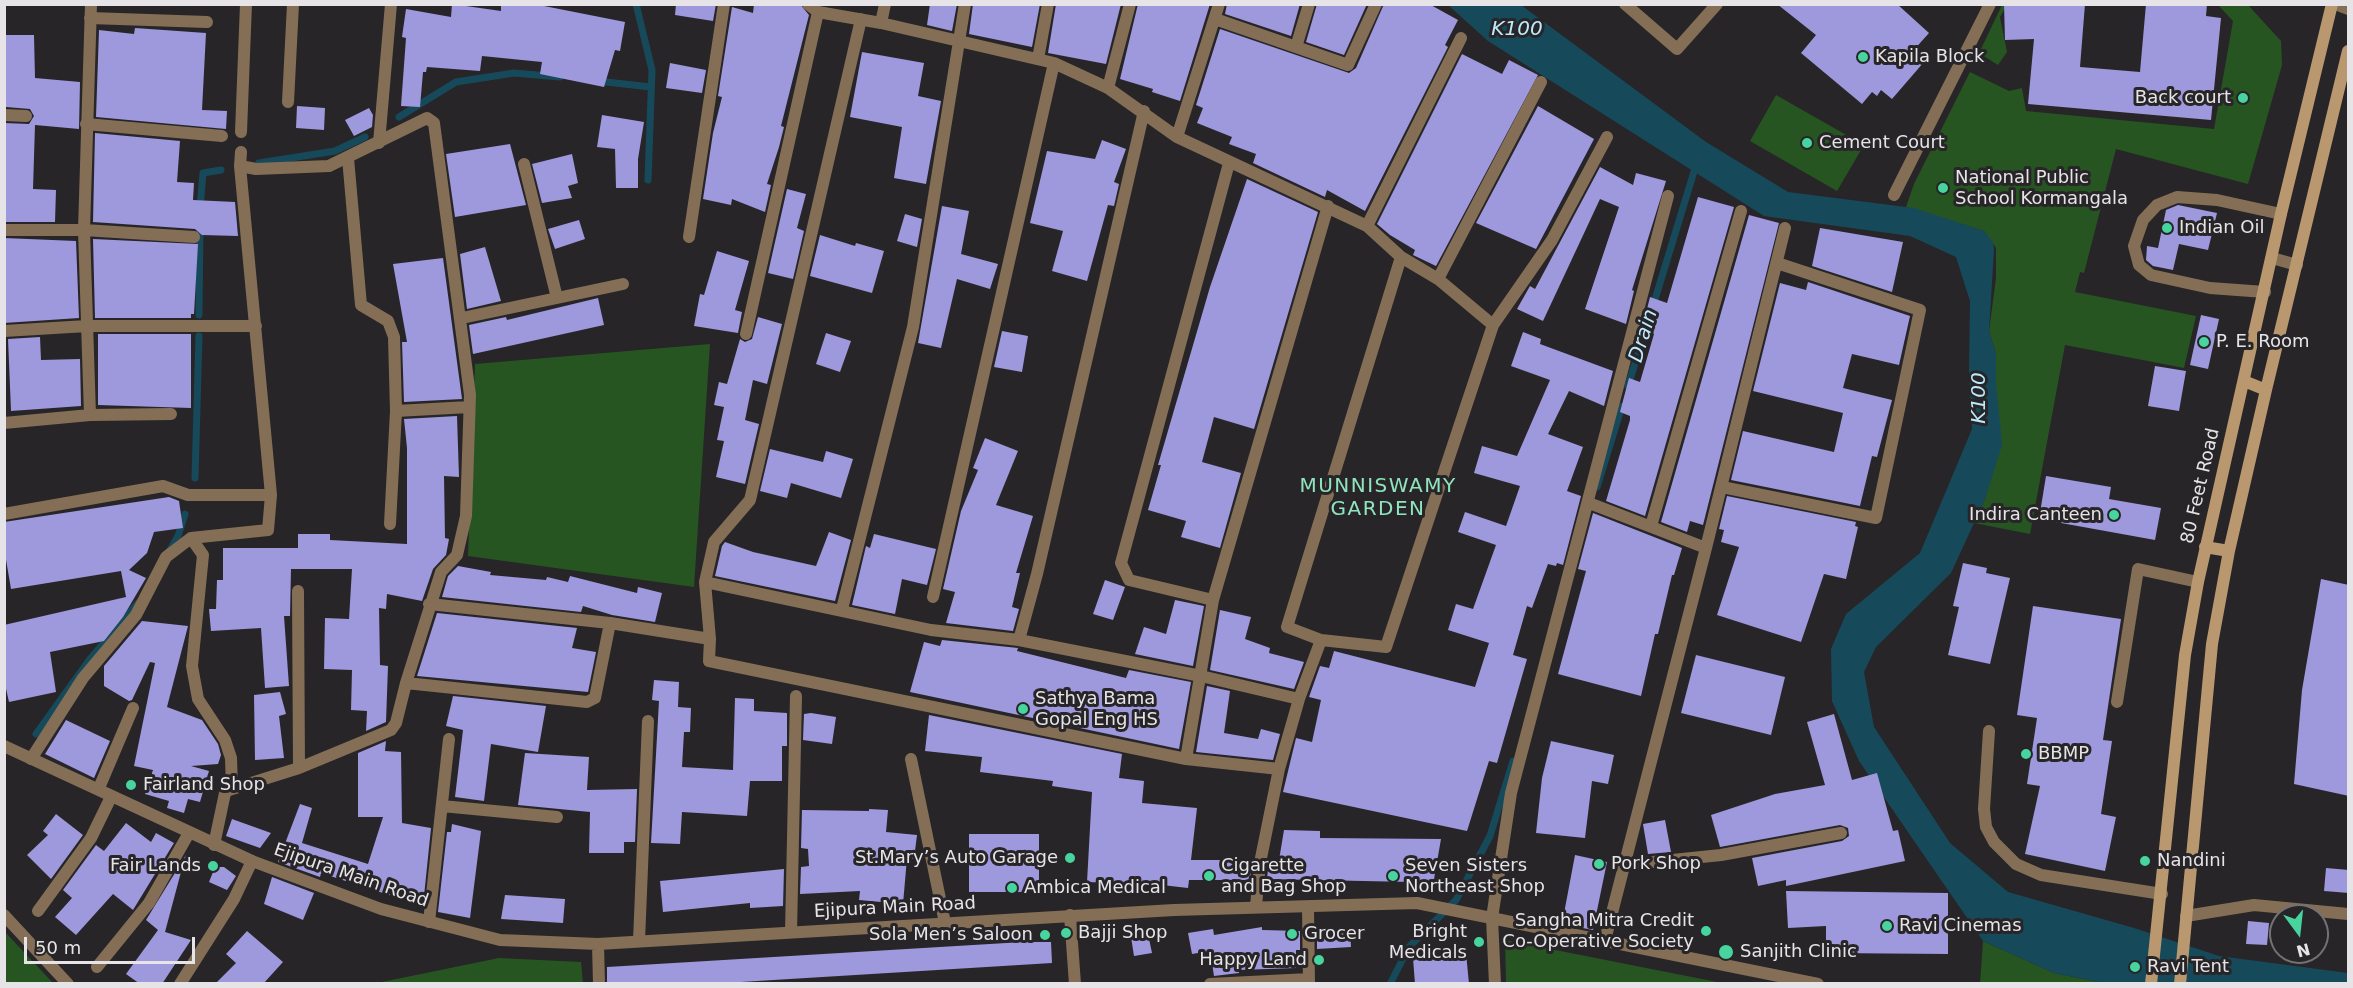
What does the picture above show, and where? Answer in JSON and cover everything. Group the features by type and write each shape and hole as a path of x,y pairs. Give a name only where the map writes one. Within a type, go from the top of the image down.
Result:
{"main road":[{"name":"80 Feet Road","path":"2151,984 2185,655 2198,582 2281,214 2334,4"},
{"path":"2180,984 2212,644 2229,551 2266,390 2349,51"},
{"path":"2244,381 2266,390"},
{"path":"2205,547 2229,551"}],"street":[{"path":"90,415 84,230 91,4"},
{"path":"241,132 246,4"},
{"path":"288,102 293,4"},
{"path":"379,142 391,4"},
{"path":"689,237 724,4"},
{"path":"881,22 885,4"},
{"path":"842,609 913,327 965,4"},
{"path":"1038,59 1048,4"},
{"path":"1108,88 1130,4"},
{"path":"1177,136 1219,4"},
{"path":"1296,47 1309,4"},
{"path":"1215,19 1348,65 1376,4"},
{"path":"1625,4 1677,49 1717,4"},
{"path":"1894,195 1990,4"},
{"path":"2334,4 2349,9"},
{"path":"746,334 813,8 1054,63 1108,88 1177,136 1229,163 1329,206 1366,226 1401,256 1438,279 1493,325"},
{"path":"90,18 207,22"},
{"path":"861,19 750,500 714,542 705,582 711,639 709,661 1186,759 1279,769"},
{"path":"1366,226 1461,38"},
{"path":"933,597 1054,63"},
{"path":"1438,279 1541,82"},
{"path":"1019,640 1037,574 1144,111"},
{"path":"4,115 26,116"},
{"path":"214,845 225,793 298,768 391,730 396,723 429,604 441,572 457,555 466,516 469,407 462,318 434,123 427,118 329,166 256,169 240,166"},
{"path":"86,124 222,136"},
{"path":"1401,256 1287,627 1321,640 1386,647 1493,325 1552,240 1607,137"},
{"path":"31,759 83,678 136,615 166,557 191,538 266,532 269,529 271,495 240,152"},
{"path":"348,158 361,305 388,321 394,337 396,411 390,524"},
{"path":"1213,600 1129,580 1121,564 1229,163"},
{"path":"524,164 557,298"},
{"path":"1495,984 1492,918 1511,793 1668,196"},
{"path":"2265,292 2210,288 2151,275 2139,264 2134,246 2143,220 2157,205 2177,197 2217,200 2281,214"},
{"path":"1186,759 1213,600 1329,206"},
{"path":"1651,526 1741,211"},
{"path":"1605,940 1722,487 1785,228"},
{"path":"4,230 84,230 194,237"},
{"path":"2272,258 2297,264"},
{"path":"1722,487 1876,518 1920,310 1777,263"},
{"path":"462,318 623,284"},
{"path":"4,331 87,326 256,326"},
{"path":"396,411 469,407"},
{"path":"4,423 90,415 171,414"},
{"path":"4,514 163,486 188,495 271,495"},
{"path":"1589,503 1706,548"},
{"path":"191,538 203,555 192,666 198,699 225,740 231,758 232,789"},
{"path":"2117,702 2138,569 2198,582"},
{"path":"705,582 842,609 931,630 1019,640 1201,676 1299,699"},
{"path":"298,591 298,768"},
{"path":"429,604 610,623 711,639"},
{"path":"406,683 590,701 595,698 610,623"},
{"path":"1256,906 1260,863 1279,769 1299,699 1321,640"},
{"path":"791,932 796,696"},
{"path":"99,788 133,708"},
{"path":"639,941 648,722"},
{"path":"1989,731 1984,809 1986,826 1994,842 2016,864 2041,876 2162,894"},
{"path":"429,922 448,739"},
{"name":"Ejipura Main Road","path":"4,746 99,788 111,797 130,802 189,833 252,861 381,909 500,940 598,944 1071,915 1256,906 1308,907 1417,903 1605,940 1786,980 1818,984"},
{"path":"911,759 945,923"},
{"path":"38,911 92,838 111,797"},
{"path":"442,806 557,817"},
{"path":"97,967 149,903 189,833"},
{"path":"1624,865 1721,855 1841,833"},
{"path":"180,984 234,899 252,861"},
{"path":"2186,916 2254,905 2349,914"},
{"path":"1209,984 1309,981 1308,907"},
{"path":"4,915 68,984"},
{"path":"1071,915 1075,984"},
{"path":"598,944 599,984"}],"green space":[{"path":"2002,5 2007,5 2000,17 2007,52 1998,65 1979,53"},
{"path":"2218,5 2248,5 2281,41 2282,65 2248,184 2116,149 2084,273 2080,272 2075,292 2196,316 2184,368 2065,345 2030,534 1974,523 1985,499 1996,383 1996,354 1989,331 1996,278 1996,248 1984,231 1906,207 1914,184 1970,72 2009,91 2022,88 2026,111 2214,129 2233,21"},
{"name":"Cement Court","path":"1776,95 1864,145 1837,191 1750,141"},
{"path":"710,344 694,587 468,556 475,364"},
{"path":"5,932 53,983 5,983"},
{"path":"1505,940 1722,983 1506,983"},
{"path":"1983,941 2054,973 2104,983 1980,984"},
{"path":"499,958 581,962 583,983 377,983"}],"water":[{"name":"K100","path":"1448,5 1521,5 1706,142 1788,192 1914,208 1984,231 1993,242 1994,250 1989,331 1996,354 1996,383 2002,445 1985,499 1951,573 1876,647 1864,672 1874,727 1950,843 2008,892 2134,928 2219,956 2348,973 2348,983 2104,983 2054,973 1983,941 1859,761 1832,701 1831,649 1846,614 1920,553 1972,429 1969,372 1970,301 1956,257 1910,236 1764,216 1488,41"}],"building":[{"path":"452,4 501,11 501,4 534,4 625,22 620,51 615,50 604,87 540,74 542,62 482,56 480,71 427,67 426,72 423,72 420,107 401,106 406,38 402,37 406,9 451,17"},
{"path":"676,4 716,4 713,21 675,15"},
{"path":"754,4 800,4 809,15 781,126 784,127 767,184 771,185 765,212 732,199 731,205 703,199 713,133 722,97 718,96 732,7 753,13"},
{"path":"930,4 957,4 952,31 927,25"},
{"path":"973,4 1040,4 1032,47 969,34"},
{"path":"1056,4 1121,4 1106,64 1048,53"},
{"path":"1138,4 1210,4 1180,101 1152,92 1153,89 1120,79"},
{"path":"1227,4 1300,4 1291,36 1225,14"},
{"path":"1317,4 1367,4 1344,55 1306,42"},
{"path":"1384,4 1429,4 1458,20 1445,45 1448,47 1365,211 1327,190 1325,197 1253,163 1256,154 1229,144 1232,137 1197,123 1203,108 1196,105 1220,29 1349,73 1356,68"},
{"name":"Kapila Block","path":"1777,4 1897,4 1929,33 1912,52 1924,62 1892,99 1881,90 1877,96 1872,92 1862,104 1801,53 1816,35"},
{"path":"2004,4 2085,4 2080,67 2140,72 2146,4 2207,4 2206,16 2221,18 2211,120 2028,104 2034,39 2005,40"},
{"path":"135,28 206,33 202,110 227,111 226,129 96,117 99,30 134,34"},
{"path":"5,35 34,35 35,78 80,82 79,129 35,125 33,189 56,190 55,222 4,222 4,123 29,124 34,116 30,109 6,107"},
{"path":"862,52 924,63 918,96 941,101 926,184 894,178 902,127 850,117"},
{"path":"1462,54 1502,74 1509,60 1538,75 1436,266 1413,255 1415,250 1377,224"},
{"path":"670,63 706,70 702,93 666,88"},
{"path":"297,106 325,108 324,130 296,128"},
{"path":"1538,106 1594,139 1536,249 1476,223"},
{"path":"369,108 373,115 372,127 354,136 345,120"},
{"path":"602,115 644,122 638,159 638,188 616,188 615,149 597,147"},
{"path":"95,133 180,141 177,182 194,183 193,200 235,202 238,236 202,235 195,229 93,222"},
{"path":"1102,140 1126,149 1114,182 1119,184 1114,206 1108,205 1087,281 1052,271 1063,231 1030,223 1047,151 1095,159"},
{"path":"510,144 526,205 455,217 446,154"},
{"path":"572,154 578,183 568,186 572,198 542,203 532,164"},
{"path":"1600,167 1633,185 1636,173 1666,181 1632,290 1634,291 1626,324 1585,309 1619,207 1600,199 1543,321 1517,309 1530,286 1535,289"},
{"path":"1247,179 1318,212 1254,429 1214,417 1202,462 1241,473 1220,548 1181,537 1186,521 1148,510 1161,465 1158,465 1210,287"},
{"path":"787,189 806,194 797,228 804,231 793,279 768,273"},
{"path":"1698,197 1734,207 1645,516 1606,501 1630,420 1630,416 1620,412 1629,378 1640,382 1654,334 1642,329 1650,297 1667,303"},
{"path":"2178,205 2217,213 2208,250 2179,244 2173,270 2153,266 2146,260 2147,246 2158,248 2166,210"},
{"path":"942,206 969,211 961,254 998,264 990,289 957,279 941,348 918,343"},
{"path":"905,214 922,219 917,247 897,241"},
{"path":"1749,215 1779,223 1703,525 1690,521 1687,532 1661,522"},
{"path":"579,220 585,239 555,249 548,229"},
{"path":"1820,228 1903,242 1892,292 1812,266"},
{"path":"820,235 855,246 856,243 884,251 872,293 810,276"},
{"path":"4,238 76,241 79,318 4,323"},
{"path":"93,239 198,244 194,314 191,314 191,318 95,318"},
{"path":"485,247 501,301 467,309 460,254"},
{"path":"717,251 749,261 735,310 742,312 738,333 694,326 700,294 704,295"},
{"path":"443,258 462,399 404,402 402,342 407,342 393,264"},
{"path":"1808,282 1910,316 1899,365 1852,354 1843,388 1892,400 1877,457 1872,456 1860,506 1731,480 1743,431 1834,452 1843,413 1753,391 1780,283 1806,290"},
{"path":"598,298 604,325 473,354 469,325 506,317 507,320"},
{"name":"P. E. Room","path":"2201,315 2219,319 2208,369 2190,365"},
{"path":"758,317 782,324 767,384 753,380 745,420 759,424 745,484 716,477 724,441 717,440 724,407 714,405 719,382 727,384 740,339 745,342 752,339"},
{"path":"1002,331 1028,336 1022,372 994,367"},
{"path":"1523,332 1541,339 1540,344 1613,371 1604,406 1569,391 1548,434 1583,447 1567,491 1581,496 1563,565 1548,564 1532,608 1527,606 1513,655 1527,659 1497,763 1489,761 1467,831 1283,792 1296,738 1312,742 1321,700 1309,697 1320,666 1329,668 1334,651 1475,687 1489,643 1448,630 1456,604 1473,609 1496,545 1458,532 1465,512 1506,526 1520,486 1474,473 1482,446 1517,456 1550,380 1511,366"},
{"path":"826,333 851,341 840,372 816,364"},
{"path":"98,334 191,334 191,408 98,405"},
{"path":"40,337 41,360 80,359 81,406 11,411 8,339"},
{"path":"2155,366 2186,371 2179,411 2148,406"},
{"path":"457,416 459,477 444,476 445,538 449,539 446,555 433,569 422,601 387,594 386,609 379,608 380,665 388,666 386,722 366,731 367,711 351,710 352,670 324,669 325,618 349,619 352,569 291,569 290,616 284,616 289,686 265,688 261,628 211,631 209,609 216,609 217,580 223,580 223,548 298,548 298,534 330,534 330,540 407,544 407,448 404,419"},
{"path":"985,438 1018,451 996,505 1033,516 1016,573 1020,573 1012,607 1019,609 1013,631 946,623 955,592 943,589 961,511 978,470 973,468"},
{"path":"770,449 823,462 826,451 853,459 841,498 791,483 787,498 760,491"},
{"path":"2046,476 2111,487 2109,499 2161,508 2155,540 2039,519"},
{"path":"1727,496 1856,522 1855,526 1858,527 1846,579 1824,574 1801,642 1717,615 1739,547 1721,542 1724,530 1719,529"},
{"path":"169,497 179,501 183,528 154,532 147,553 129,570 146,578 123,617 104,641 50,652 56,692 9,702 4,680 4,625 126,597 121,571 11,589 4,548 4,522"},
{"path":"1593,513 1682,548 1674,575 1672,575 1658,634 1655,634 1641,696 1558,674 1586,571 1578,569"},
{"path":"829,532 851,540 835,601 715,576 725,542 753,552 816,566"},
{"path":"874,534 936,549 927,585 902,579 895,614 852,605 866,546 870,548"},
{"path":"1963,563 1987,568 1986,573 2010,578 1990,664 1948,655 1959,607 1953,606"},
{"path":"458,566 491,572 490,575 546,580 547,577 568,582 570,576 637,593 638,587 662,593 655,622 612,615 583,606 581,612 442,597 448,576"},
{"path":"2321,579 2349,585 2349,796 2294,784 2302,690"},
{"path":"1105,580 1125,587 1113,620 1093,614"},
{"path":"1175,600 1204,606 1193,666 1135,654 1144,627 1166,634"},
{"path":"2033,606 2121,619 2103,740 2112,741 2101,814 2116,817 2105,871 2025,854 2040,786 2027,784 2037,718 2017,715"},
{"path":"1220,610 1251,617 1245,639 1270,648 1269,653 1304,662 1294,689 1210,670"},
{"path":"437,613 577,628 572,648 596,652 588,692 417,676"},
{"path":"142,621 188,626 167,707 202,720 218,744 221,755 218,764 191,766 209,771 200,802 188,799 184,813 167,808 169,801 145,794 153,770 134,766 155,663 150,662 132,700 129,701 104,686 104,666"},
{"path":"942,640 1018,648 1017,651 1126,678 1129,670 1191,682 1179,749 910,692 924,642 940,646"},
{"path":"1696,655 1785,677 1771,735 1681,713"},
{"path":"654,680 679,682 678,707 691,708 690,732 684,732 682,767 733,770 735,698 754,699 754,711 787,713 787,746 782,746 782,781 750,781 747,816 682,812 680,844 651,843 659,701 652,700"},
{"path":"1207,686 1230,691 1224,733 1258,739 1261,729 1280,734 1273,760 1196,752"},
{"path":"280,692 286,714 279,716 284,758 255,760 254,695"},
{"path":"453,696 546,706 538,752 491,744 484,801 455,797 463,730 446,726"},
{"path":"804,714 836,717 832,744 803,740"},
{"path":"1834,714 1852,780 1877,773 1893,831 1898,830 1905,861 1786,886 1786,880 1758,886 1752,858 1842,841 1849,836 1848,828 1840,825 1720,847 1711,815 1775,794 1825,785 1807,722"},
{"path":"929,715 1122,754 1119,778 1144,781 1142,803 1197,808 1191,860 1252,860 1250,880 1189,880 1188,888 1153,884 1116,889 1116,883 1087,882 1092,792 1052,786 1053,781 980,772 982,757 925,751"},
{"path":"66,720 110,741 94,778 45,754"},
{"path":"386,741 385,751 401,752 402,823 431,828 423,906 321,873 320,877 278,862 300,804 312,808 302,843 368,864 383,817 358,817 358,753"},
{"path":"1551,741 1614,755 1608,784 1592,781 1585,838 1536,833 1542,778"},
{"path":"525,753 589,757 587,790 637,789 635,842 624,842 624,853 589,853 590,812 518,805"},
{"path":"869,809 888,810 886,832 917,835 914,859 907,858 903,904 859,900 860,891 800,894 801,867 809,866 808,849 801,848 802,810 869,811"},
{"path":"56,814 83,835 51,879 27,855 48,835 43,831"},
{"path":"232,819 271,833 260,848 226,836"},
{"path":"1665,820 1671,852 1648,854 1643,824"},
{"path":"126,823 151,842 156,833 174,843 133,910 113,894 76,935 55,917 72,898 63,890 96,845 104,851"},
{"path":"452,824 481,831 470,918 438,912 447,832 451,832"},
{"path":"1284,830 1320,831 1320,838 1441,839 1433,885 1411,882 1267,879 1269,860 1279,860"},
{"path":"969,834 1039,834 1039,892 969,892"},
{"path":"186,855 182,872 179,871 181,872 165,932 191,940 162,984 140,984 126,974 158,930 146,920"},
{"path":"1575,855 1607,862 1593,930 1562,924"},
{"path":"215,867 224,867 236,876 227,890 209,882"},
{"path":"2326,868 2349,870 2349,893 2324,891"},
{"path":"784,869 783,906 750,908 750,903 663,912 660,881"},
{"path":"272,877 314,893 303,920 264,904"},
{"path":"1786,891 1948,893 1948,954 1826,953 1826,926 1788,928"},
{"path":"505,895 565,899 563,923 501,919"},
{"path":"2248,921 2269,923 2267,945 2246,944"},
{"path":"1262,927 1262,930 1300,931 1300,950 1296,950 1296,968 1239,970 1239,973 1214,976 1210,951 1192,954 1188,933 1213,929 1214,935"},
{"path":"1350,928 1351,947 1317,949 1317,930"},
{"path":"247,931 283,962 263,984 215,984 236,963 226,954"},
{"path":"1148,934 1152,953 1134,956 1131,937"},
{"path":"1051,942 1052,963 708,984 607,984 607,967"},
{"path":"1466,953 1469,984 1415,984 1413,958"}],"waterway":[{"path":"636,4 652,70 648,180"},
{"path":"399,117 456,82 514,73 560,77"},
{"path":"597,81 651,87"},
{"path":"259,163 335,151 365,137"},
{"name":"Drain","path":"1653,306 1696,165"},
{"path":"200,208 203,173 221,170"},
{"path":"199,315 200,225"},
{"name":"Drain","path":"1628,386 1648,322"},
{"path":"195,478 199,336"},
{"name":"Drain","path":"1597,487 1622,406"},
{"path":"170,550 178,536 185,514"},
{"path":"36,734 90,659 138,603"},
{"path":"1390,984 1409,947 1456,900 1490,836 1513,761"}],"place":[{"name":"Kapila Block","path":"1863,57"},
{"name":"Back court","path":"2243,98"},
{"name":"Cement Court","path":"1807,143"},
{"name":"National Public School Kormangala","path":"1943,188"},
{"name":"Indian Oil","path":"2167,228"},
{"name":"P. E. Room","path":"2204,342"},
{"name":"Indira Canteen","path":"2114,515"},
{"name":"Sathya Bama Gopal Eng HS","path":"1023,709"},
{"name":"BBMP","path":"2026,754"},
{"name":"Fairland Shop","path":"131,785"},
{"name":"St.Mary’s Auto Garage","path":"1070,858"},
{"name":"Nandini","path":"2145,861"},
{"name":"Pork Shop","path":"1599,864"},
{"name":"Fair Lands","path":"213,866"},
{"name":"Cigarette and Bag Shop","path":"1209,876"},
{"name":"Seven Sisters Northeast Shop","path":"1393,876"},
{"name":"Ambica Medical","path":"1012,888"},
{"name":"Ravi Cinemas","path":"1887,926"},
{"name":"Sangha Mitra Credit Co-Operative Society","path":"1706,931"},
{"name":"Bajji Shop","path":"1066,933"},
{"name":"Grocer","path":"1292,934"},
{"name":"Sola Men’s Saloon","path":"1045,935"},
{"name":"Bright Medicals","path":"1479,942"},
{"name":"Sanjith Clinic","path":"1726,952"},
{"name":"Happy Land","path":"1319,960"},
{"name":"Ravi Tent","path":"2135,967"}],"district":[{"name":"MUNNISWAMY GARDEN","path":"1378,498"}]}
